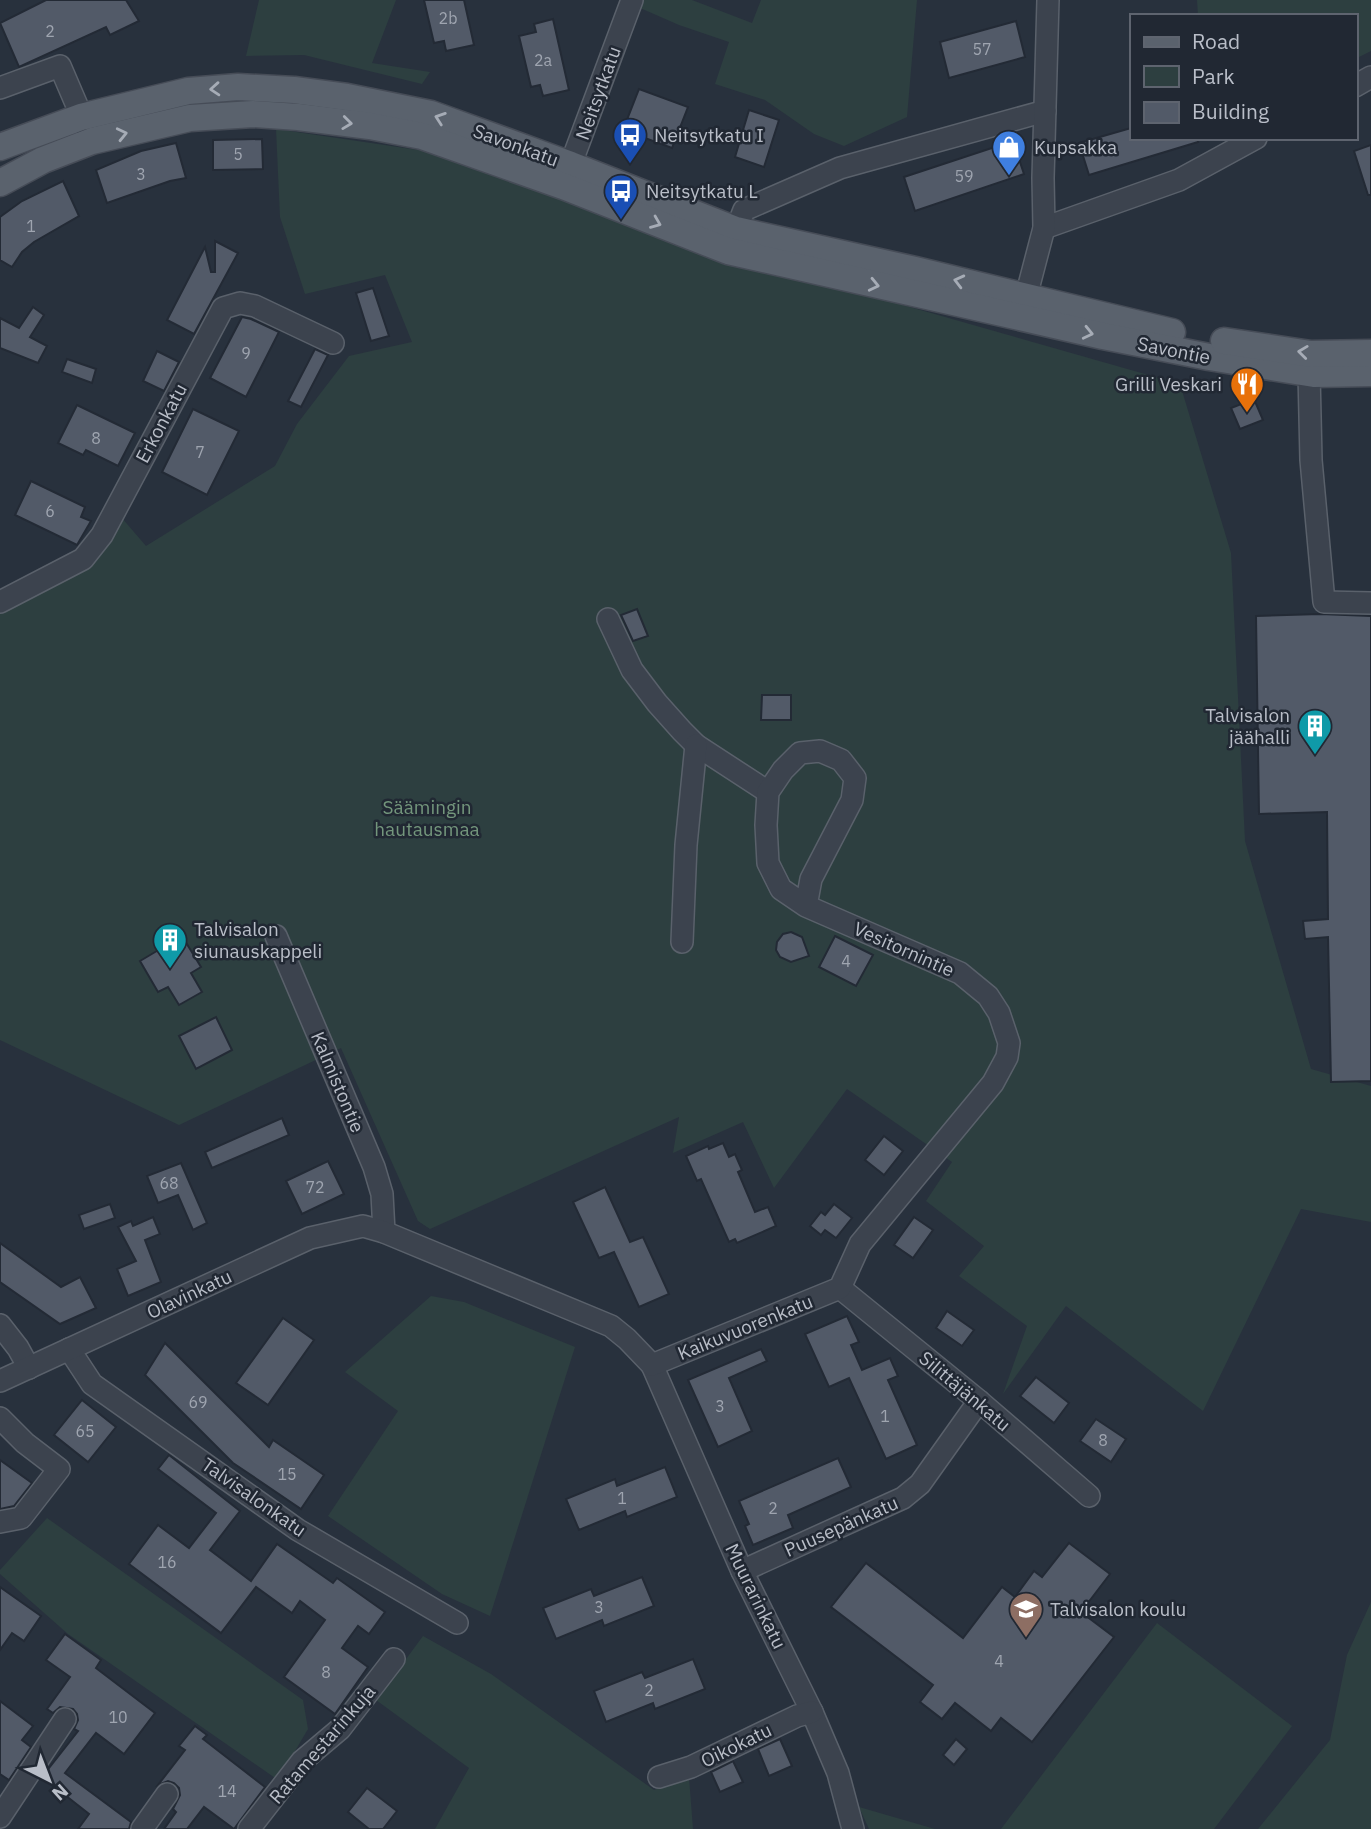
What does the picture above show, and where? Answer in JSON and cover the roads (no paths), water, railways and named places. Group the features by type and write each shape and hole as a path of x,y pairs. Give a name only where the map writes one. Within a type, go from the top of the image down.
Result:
{"main road":[{"name":"Savonkatu","path":"0,147 81,117 188,91 238,87 294,90 346,97 430,114 567,175 732,241 1023,307"},
{"name":"Savonkatu","path":"4,170 92,141 190,118 223,114 298,117 370,126 422,136 567,175"},
{"name":"Savontie","path":"1023,307 1311,354 1371,353"},
{"name":"Savontie","path":"1023,307 1209,357 1309,373 1371,373"}],"street":[{"name":"Neitsytkatu","path":"567,175 632,0"},
{"path":"1023,307 1036,267 1044,228 1048,0"},
{"path":"0,88 60,66 92,141"},
{"path":"732,241 744,210 840,168 1045,111"},
{"path":"1044,228 1179,180 1252,140"},
{"name":"Erkonkatu","path":"0,602 83,559 102,535 223,308 240,303 255,306 333,344"},
{"path":"1309,373 1311,460 1324,602 1371,603"},
{"path":"608,619 632,670 657,703 696,745 768,792 783,770 800,753 820,751 841,760 855,778 852,800 811,879 806,906"},
{"path":"682,942 686,845 696,745"},
{"name":"Vesitornintie","path":"768,792 768,863 781,889 806,906 960,973 988,996 999,1013 1009,1043 1007,1057 993,1083 860,1244 840,1287"},
{"name":"Kalmistontie","path":"276,936 374,1167 382,1194 384,1232"},
{"name":"Olavinkatu","path":"0,1381 310,1238 363,1226 384,1232"},
{"name":"Kaikuvuorenkatu","path":"384,1232 611,1326 652,1365 840,1287"},
{"name":"Silittäjänkatu","path":"840,1287 1089,1496"},
{"path":"0,1325 19,1348 29,1368"},
{"name":"Talvisalonkatu","path":"69,1349 92,1384 298,1530 457,1623"},
{"name":"Muurarinkatu","path":"652,1365 742,1571 812,1712 838,1773 853,1829"},
{"name":"Puusepänkatu","path":"742,1571 904,1498 920,1484 979,1401"},
{"path":"0,1418 25,1443 59,1469 21,1518 0,1522"},
{"name":"Ratamestarinkuja","path":"249,1829 302,1761 340,1729 394,1659"},
{"name":"Oikokatu","path":"659,1776 691,1767 797,1716 812,1712"},
{"path":"0,1816 65,1719"},
{"path":"142,1829 167,1794"}],"place":[{"name":"Neitsytkatu I","path":"630,165"},
{"name":"Kupsakka","path":"1009,177"},
{"name":"Neitsytkatu L","path":"621,221"},
{"name":"Grilli Veskari","path":"1247,414"},
{"name":"Talvisalon jäähalli","path":"1315,756"},
{"name":"Talvisalon siunauskappeli","path":"170,970"},
{"name":"Talvisalon koulu","path":"1026,1639"}],"park label":[{"name":"Säämingin hautausmaa","path":"427,818"}]}
